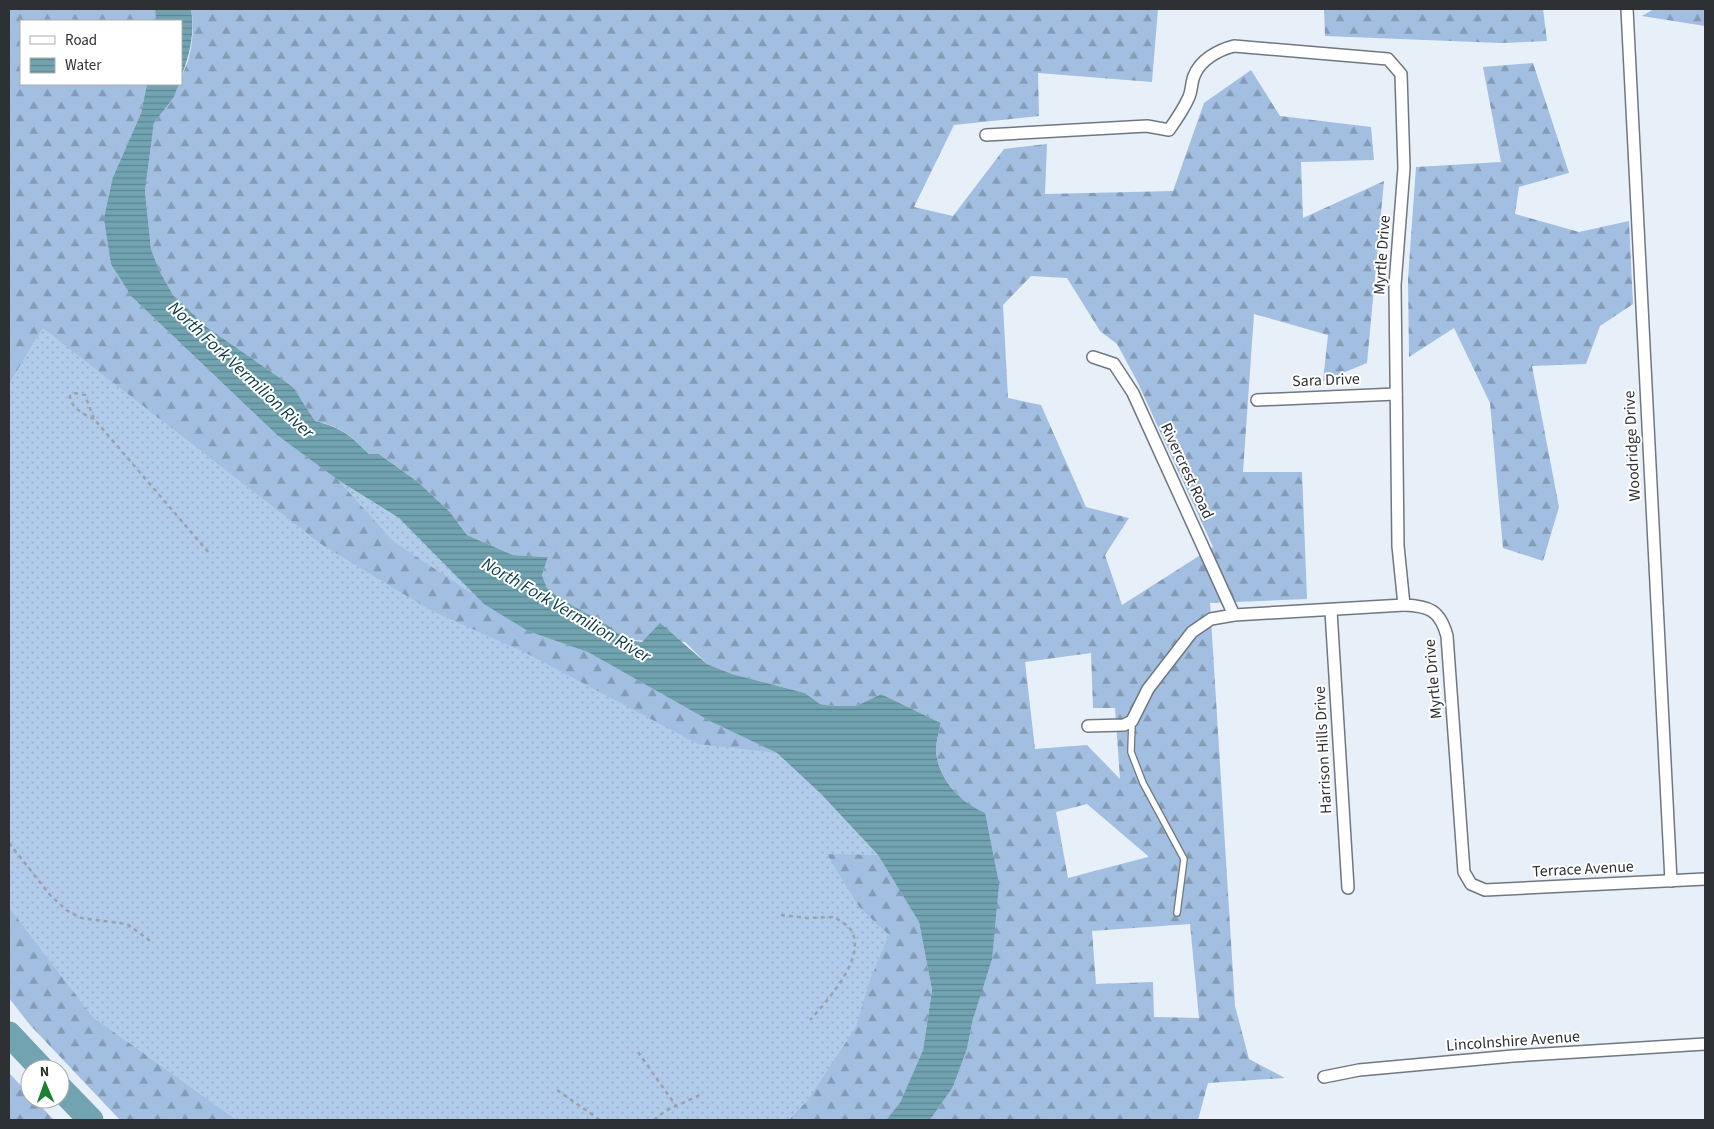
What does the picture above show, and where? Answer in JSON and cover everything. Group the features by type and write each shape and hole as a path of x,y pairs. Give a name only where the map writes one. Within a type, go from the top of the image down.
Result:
{"street":[{"name":"Woodridge Drive","path":"1627,9 1670,881"},
{"name":"Myrtle Drive","path":"986,135 1147,126 1170,130 1189,98 1194,75 1209,57 1223,49 1234,46 1388,59 1401,74 1404,168 1395,285 1398,546 1404,605 1425,606 1432,611 1445,628 1447,636 1462,863 1467,879"},
{"name":"Rivercrest Road","path":"1093,357 1114,364 1133,393 1234,615"},
{"name":"Sara Drive","path":"1257,400 1396,394"},
{"path":"1088,726 1124,725 1132,722 1148,689 1192,632 1211,619 1234,615 1331,611 1404,605"},
{"name":"Harrison Hills Drive","path":"1331,611 1348,888"},
{"name":"Terrace Avenue","path":"1467,879 1476,888 1485,890 1705,879"},
{"name":"Lincolnshire Avenue","path":"1324,1077 1359,1070 1513,1056 1705,1044"}],"lane":[{"path":"1132,722 1131,752 1143,782 1184,859 1177,913"}],"path":[{"path":"94,419 85,395 74,393 70,396 75,408 94,419 210,554"},
{"path":"9,843 50,895 66,910 81,918 127,924 153,943"},
{"path":"781,914 807,918 834,917 852,932 855,943 848,971 829,998 810,1020"},
{"path":"638,1052 676,1106"},
{"path":"557,1090 600,1120"},
{"path":"654,1120 676,1106 702,1094"}],"shaded area":[{"path":"43,328 193,356 277,435 338,480 399,518 440,558 777,753 821,794 878,855 919,922 886,1120 237,1120 93,1017 9,907 9,384"}],"green space":[{"path":"9,9 155,9 156,20 20,20 20,85 147,85 141,113 113,177 132,297 277,435 338,480 393,541 528,631 588,652 710,721 777,753 698,744 526,653 430,610 321,544 43,328 9,384"},
{"path":"191,9 1158,9 1152,82 1038,73 1039,116 954,125 914,207 953,216 1004,149 1047,144 1045,194 1173,191 1204,103 1251,70 1280,116 1371,127 1374,160 1301,162 1303,218 1384,181 1367,363 1323,381 1328,335 1254,314 1243,472 1302,472 1307,599 1210,603 1235,1006 1249,1059 1285,1078 1208,1083 1198,1120 930,1120 953,1087 967,1049 973,1019 985,814 968,803 952,788 941,770 936,750 941,723 881,694 856,706 820,704 805,693 732,674 707,664 685,642 626,640 609,626 561,599 547,588 542,575 548,557 513,555 467,535 450,512 418,482 379,454 369,454 351,437 339,429 315,421 293,387 208,328 173,295 159,270 151,249 145,191 154,123 174,97 179,85 182,85 193,27","holes":["1031,276 1067,278 1100,331 1117,344 1137,381 1213,547 1122,605 1105,555 1129,518 1086,507 1041,405 1008,398 1003,305","1091,653 1093,708 1115,708 1120,779 1087,745 1035,749 1025,662","1087,804 1148,856 1148,857 1068,878 1056,812","1190,924 1199,1018 1154,1017 1153,982 1096,984 1092,931"]},
{"path":"1324,9 1543,9 1547,41 1501,43 1325,36"},
{"path":"1654,9 1705,9 1705,26 1642,16"},
{"path":"1533,63 1569,173 1519,187 1515,214 1579,232 1629,221 1633,304 1600,326 1586,364 1532,366 1559,507 1543,561 1503,548 1490,403 1454,328 1409,357 1408,279 1416,167 1501,162 1483,67"},
{"path":"827,854 878,855 919,922 932,990 923,1050 900,1104 886,1120 789,1120 808,1100 856,1027 870,980 889,935 859,907"},
{"path":"9,907 93,1017 237,1120 120,1120 70,1067 70,1059 62,1059 30,1025 9,998"},
{"path":"9,1073 20,1085 20,1109 44,1109 54,1120 9,1120"}],"water":[{"path":"155,9 191,9 191,43 182,74 182,20 156,20"},
{"path":"147,85 179,85 174,97 154,123 145,191 151,249 159,270 173,295 208,328 293,387 315,421 339,430 351,437 369,454 379,454 418,482 450,512 467,535 513,555 548,557 542,575 547,588 561,599 609,626 626,640 642,642 660,623 707,664 732,674 805,693 820,704 832,706 856,706 881,694 941,723 937,740 937,760 946,780 959,796 976,809 985,813 999,884 992,959 973,1019 967,1049 953,1087 930,1120 886,1120 900,1103 923,1050 932,990 919,922 878,855 821,794 777,753 710,721 588,652 528,631 484,604 399,518 338,480 277,435 132,297 111,264 104,218 113,177 141,113"}],"waterway":[{"name":"North Fork Vermilion River","path":"9,1034 33,1059"},
{"name":"North Fork Vermilion River","path":"70,1098 91,1120"}]}
